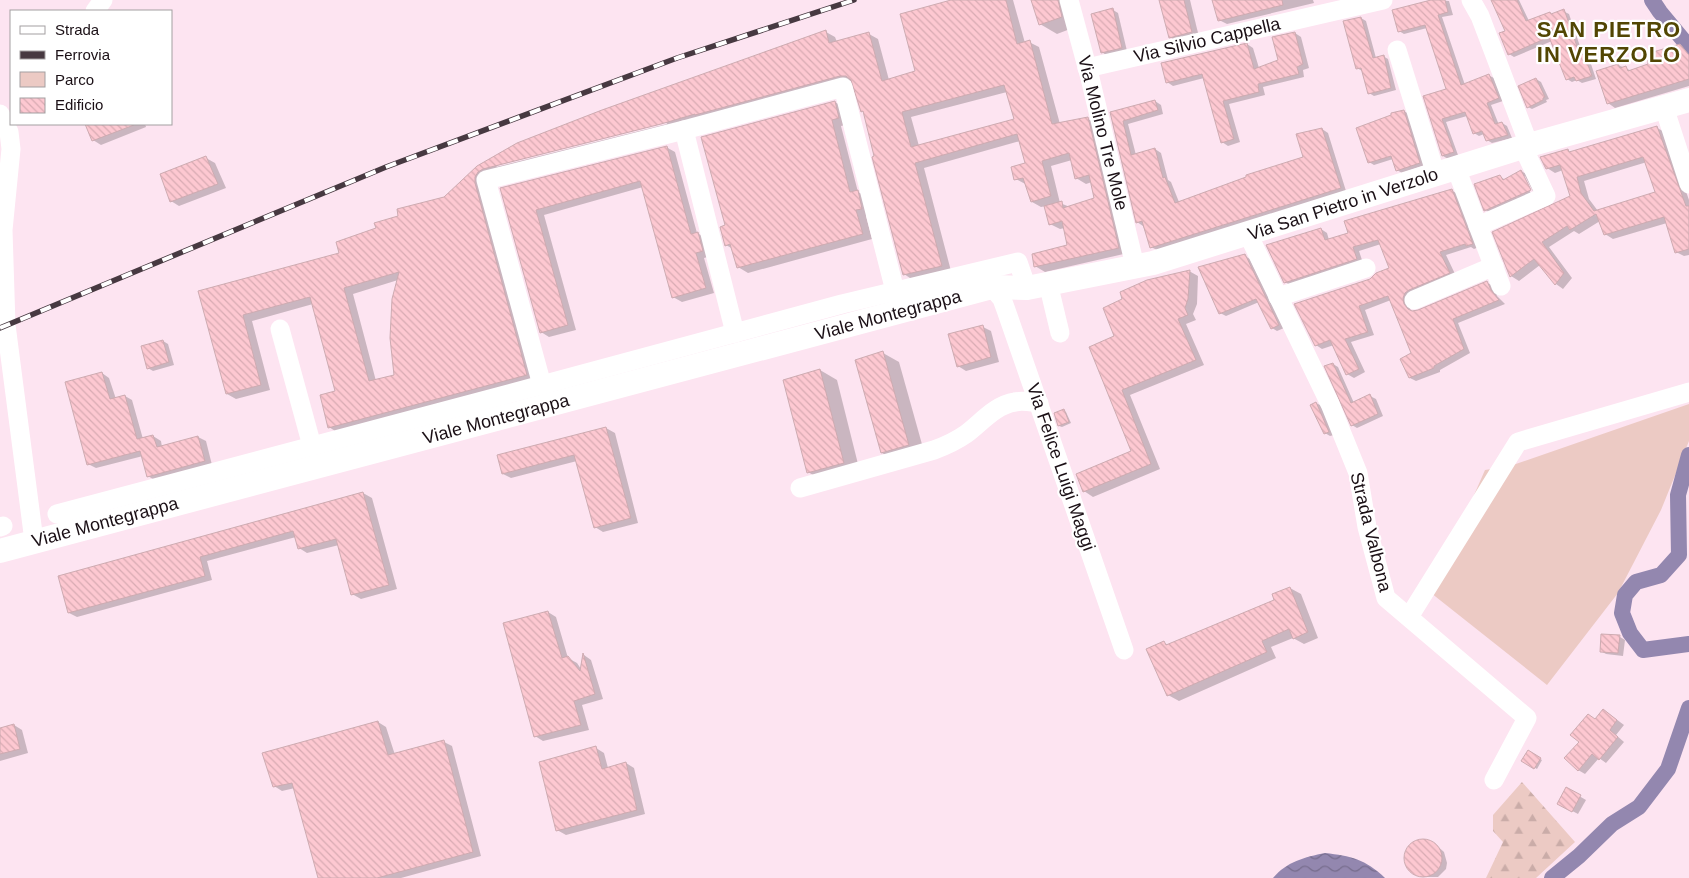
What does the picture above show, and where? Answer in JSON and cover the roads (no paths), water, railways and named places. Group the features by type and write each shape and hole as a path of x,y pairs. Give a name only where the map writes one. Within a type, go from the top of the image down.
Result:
{"main road":[{"name":"Via San Pietro in Verzolo","path":"992,287 1038,285 1153,263 1526,146 1689,100"},
{"name":"Viale Montegrappa","path":"0,550 399,434 992,287"}],"street":[{"name":"Via Molino Tre Mole","path":"1068,0 1088,68 1135,266"},
{"name":"Via Silvio Cappella","path":"1088,68 1325,6 1383,0"},
{"path":"1471,0 1480,16 1526,146 1546,196 1478,226"},
{"path":"1397,50 1446,171 1478,226 1501,286"},
{"name":"Viale Montegrappa","path":"542,385 486,180 684,130 843,87 895,291"},
{"path":"1664,107 1689,184"},
{"path":"0,114 9,132 11,149 5,170 3,230 6,316 34,541"},
{"path":"684,130 735,333"},
{"name":"Strada Valbona","path":"1248,234 1330,404 1358,473 1367,527 1386,598 1527,718 1494,780"},
{"path":"57,514 312,446 399,434 542,385 895,291 1018,262 1038,285 1060,333"},
{"path":"1414,300 1494,266"},
{"path":"1278,297 1366,268"},
{"name":"Via Felice Luigi Maggi","path":"992,287 1002,300 1006,310 1124,650"},
{"path":"280,329 312,446"},
{"path":"1409,617 1518,442 1689,392"},
{"path":"800,488 934,450 966,434 1001,407 1016,402 1039,403"}],"water":[{"path":"1325,853 1357,859 1371,866 1385,878 1273,878 1290,864 1303,858"}],"waterway":[{"path":"1652,0 1689,47"},
{"path":"1689,455 1678,495 1679,555 1661,575 1636,582 1625,595 1622,613 1630,633 1643,650 1689,644"},
{"path":"1552,878 1579,856 1612,824 1639,807 1668,769 1689,708"}],"railway":[{"path":"0,328 386,167 677,58 854,0"}],"district":[{"name":"SAN PIETRO IN VERZOLO","path":"1609,42"}]}
